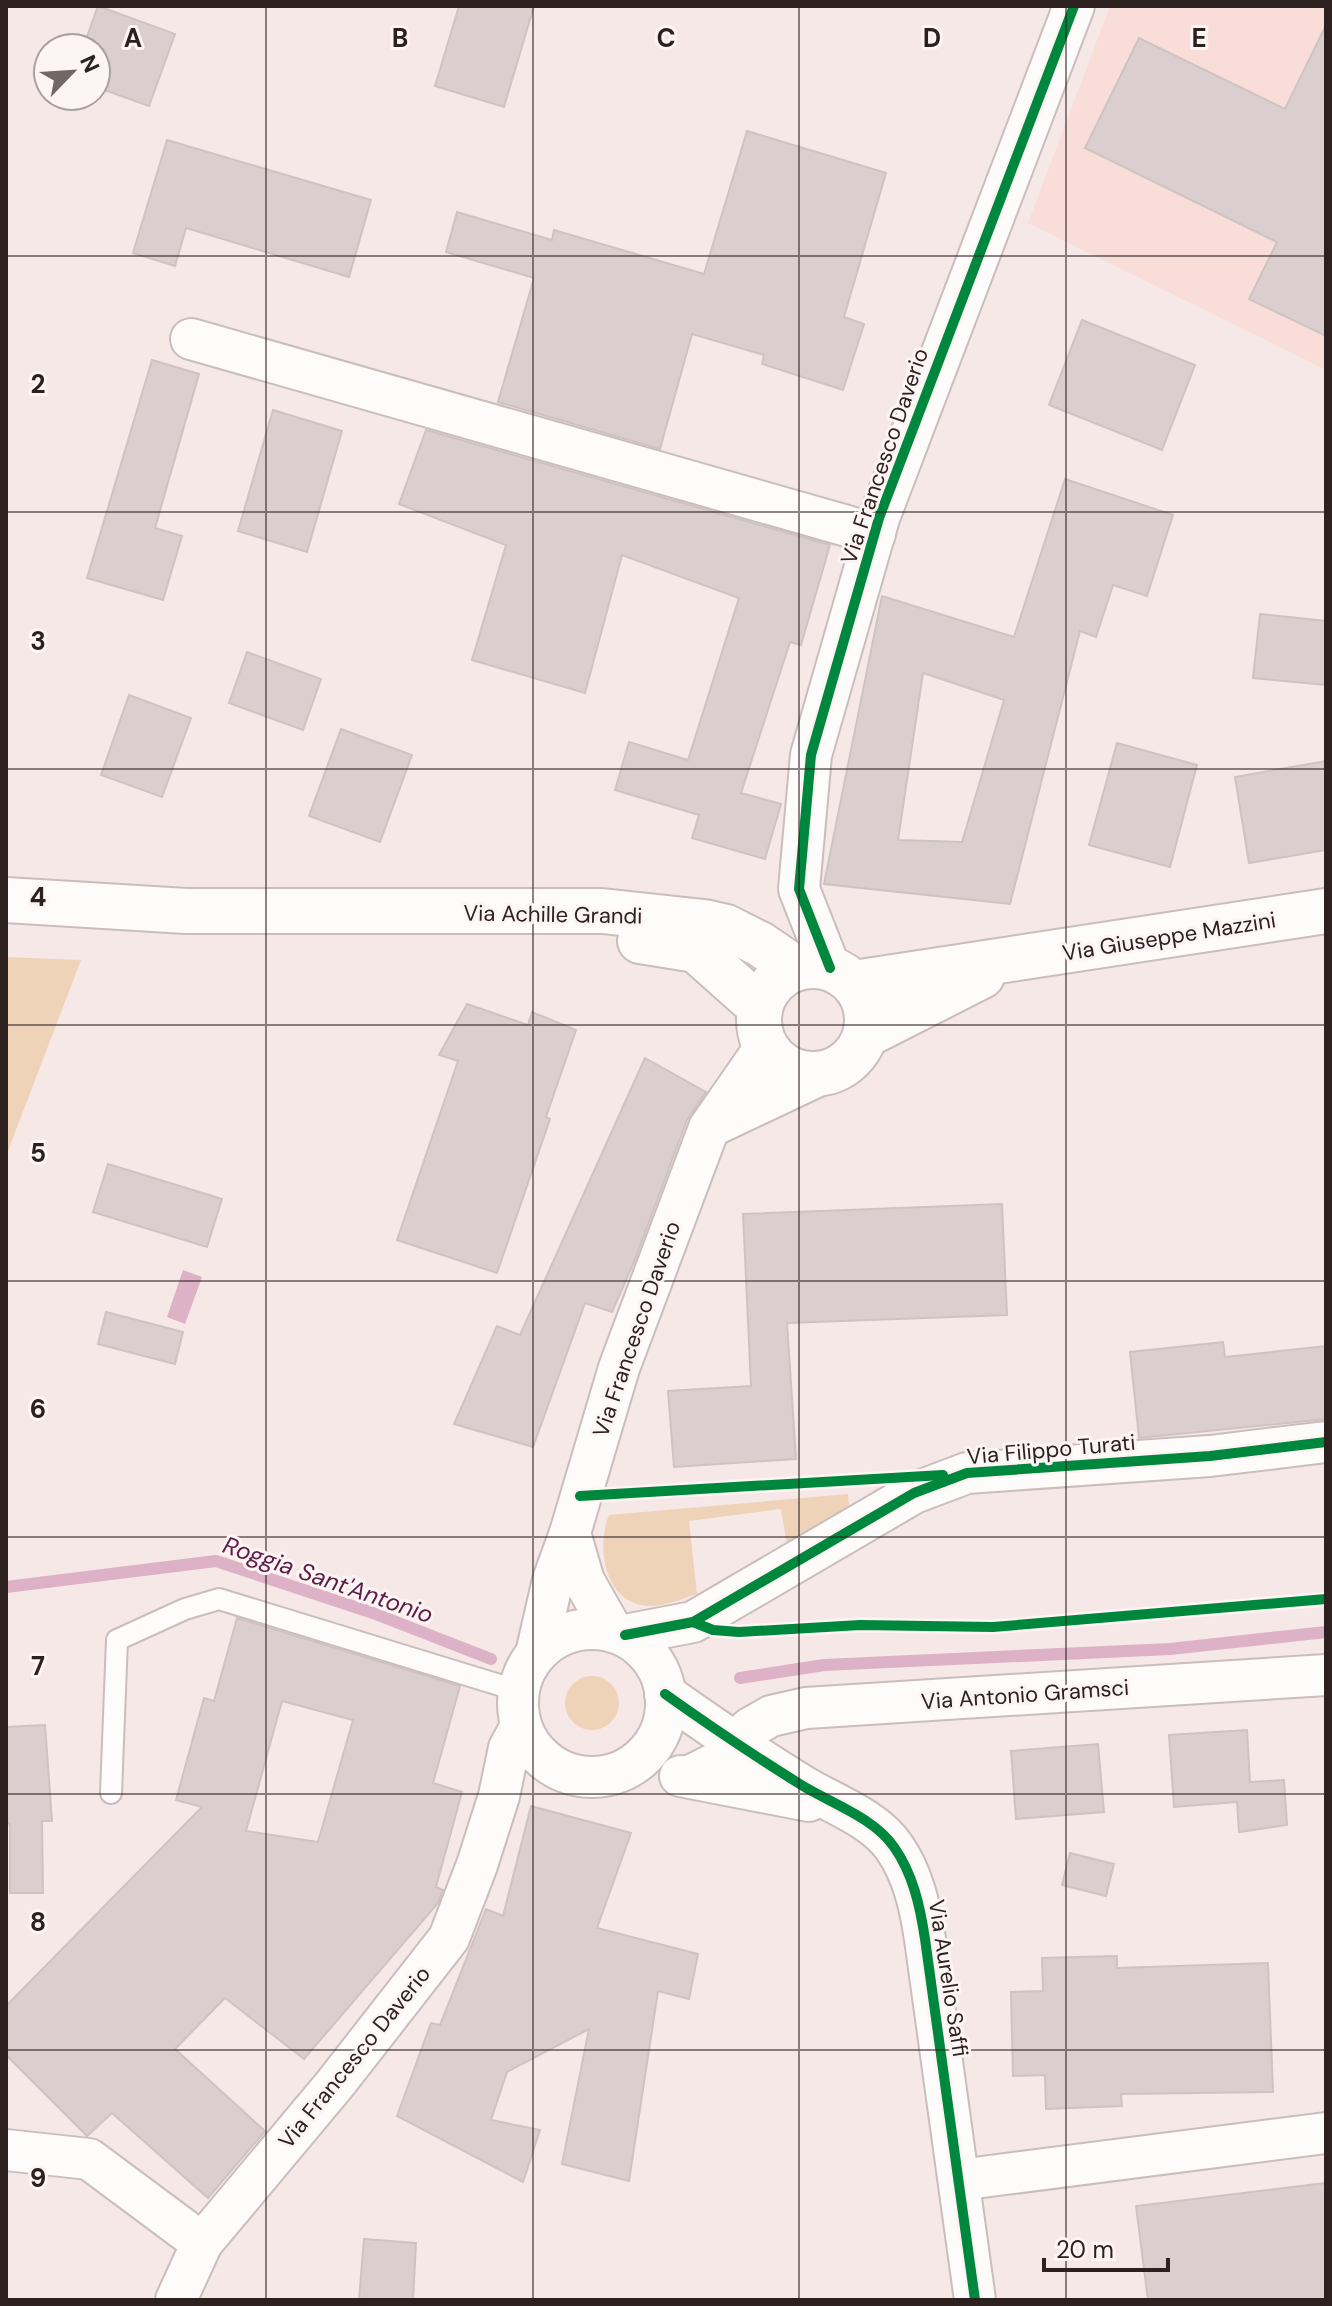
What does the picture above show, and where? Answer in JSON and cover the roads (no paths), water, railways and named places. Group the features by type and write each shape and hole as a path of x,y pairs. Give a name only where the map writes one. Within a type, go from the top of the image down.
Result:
{"main road":[{"name":"Via Achille Grandi","path":"6,900 186,911 602,911 726,927 826,973"},
{"name":"Via Achille Grandi","path":"395,911 593,934 696,950 763,1026"},
{"name":"Via Giuseppe Mazzini","path":"826,973 1012,961 1326,911"},
{"name":"Via Giuseppe Mazzini","path":"866,1035 1012,961"},
{"path":"826,973 867,1012 866,1035 852,1059 834,1070 822,1074 799,1072 781,1063 763,1026 771,986 826,973"}],"street":[{"name":"Via Francesco Daverio","path":"826,973 799,889 811,755 875,534 1068,9"},
{"path":"191,339 875,534"},
{"name":"Via Francesco Daverio","path":"536,1654 553,1580 619,1368 709,1128 763,1026"},
{"path":"709,1128 822,1074"},
{"name":"Via Filippo Turati","path":"663,1685 671,1650 693,1622 914,1493 967,1473 1180,1458 1326,1442"},
{"path":"570,1533 584,1581 619,1634"},
{"name":"Via Filippo Turati","path":"619,1634 693,1622"},
{"path":"592,1629 619,1634 639,1645 663,1685 664,1715 658,1735 647,1752 631,1766 611,1775 591,1777 570,1774 551,1765 528,1741 520,1709 525,1671 536,1654 552,1640 572,1632 592,1629"},
{"name":"Via Antonio Gramsci","path":"688,1777 718,1762 750,1728 771,1716 806,1708 1326,1675"},
{"name":"Via Aurelio Saffi","path":"663,1685 736,1744 837,1807 866,1819 893,1845 913,1881 922,1917 975,2300"},
{"name":"Via Francesco Daverio","path":"176,2300 202,2243 335,2084 449,1938 499,1796 520,1709"},
{"path":"499,1796 530,1772 551,1765"},
{"name":"Via Aurelio Saffi","path":"631,1766 837,1807"},
{"path":"959,2180 1326,2133"},
{"path":"6,2150 89,2159 202,2243"}],"lane":[{"path":"111,1793 117,1640 185,1609 219,1599 520,1709"}],"waterway":[{"name":"Roggia Sant'Antonio","path":"6,1587 216,1561 373,1613 491,1659"},
{"name":"Roggia Sant'Antonio","path":"740,1678 824,1665 1170,1649 1326,1632"}]}
